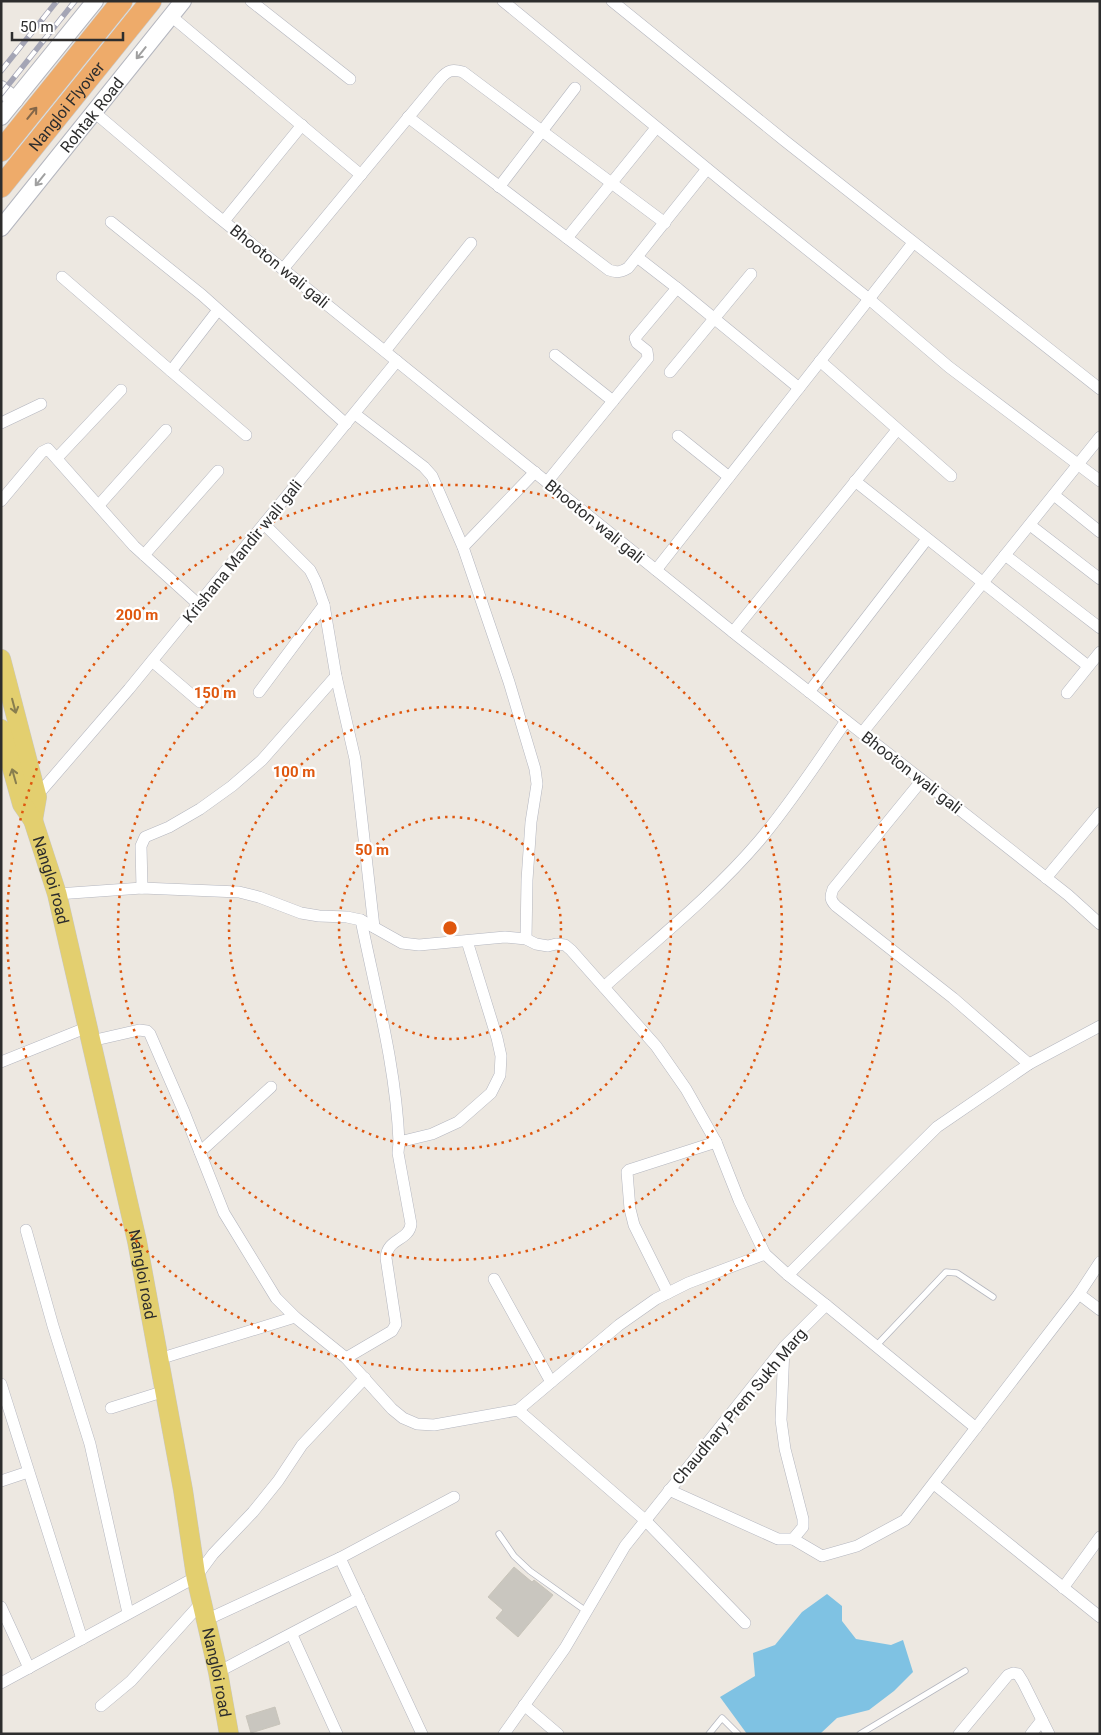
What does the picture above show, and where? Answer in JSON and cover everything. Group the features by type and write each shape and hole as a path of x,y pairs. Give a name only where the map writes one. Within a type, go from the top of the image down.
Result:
{"highway":[{"name":"Nangloi Flyover","path":"1,151 122,1"},
{"name":"Nangloi Flyover","path":"1,187 151,1"}],"main road":[{"path":"1,659 31,807"},
{"path":"1,730 31,807"},
{"name":"Nangloi road","path":"31,807 57,894 137,1241 183,1490 196,1577 218,1672 229,1734"}],"street":[{"path":"1,117 95,1"},
{"name":"Rohtak Road","path":"1,228 183,1"},
{"path":"251,1 350,79"},
{"path":"503,1 949,367 1100,481"},
{"path":"612,1 913,243 1100,389"},
{"path":"171,16 361,174"},
{"path":"283,269 408,117 447,72 453,69 463,72 665,223"},
{"path":"499,187 575,88"},
{"path":"1,89 15,100"},
{"name":"Bhooton wali gali","path":"94,112 224,221 733,632 1099,920"},
{"path":"408,117 608,270 614,272 620,272 628,268 707,169"},
{"path":"224,221 302,125"},
{"path":"567,238 656,128"},
{"path":"111,222 218,310 346,424"},
{"path":"386,352 471,243"},
{"path":"656,570 913,243"},
{"path":"637,257 799,388"},
{"path":"670,372 751,274"},
{"path":"62,277 246,435"},
{"path":"547,482 649,356 636,341 637,335 677,288"},
{"path":"171,371 218,310"},
{"path":"555,355 613,401"},
{"name":"Krishana Mandir wali gali","path":"31,807 397,361"},
{"path":"820,361 951,476"},
{"path":"57,458 121,390"},
{"path":"1,422 41,404"},
{"path":"355,414 424,467 432,476 463,547 509,682 537,784 531,822 527,880 526,939"},
{"path":"99,506 166,430"},
{"path":"733,632 897,430"},
{"path":"678,436 729,477"},
{"path":"862,733 1100,437"},
{"path":"1,501 45,449 48,449 144,556 198,604"},
{"path":"144,556 218,471"},
{"path":"463,547 534,472"},
{"path":"855,481 982,584 1088,666"},
{"path":"1054,495 1100,532"},
{"path":"264,524 310,570 324,605 336,676 355,759 374,927"},
{"path":"1030,524 1100,579"},
{"path":"809,692 927,539"},
{"path":"1006,555 1100,628"},
{"path":"259,692 324,605"},
{"path":"1067,693 1100,652"},
{"path":"152,661 200,702"},
{"path":"142,888 141,846 145,837 169,827 200,809 232,786 262,760 336,676"},
{"path":"604,987 719,884 759,841 846,721"},
{"path":"922,780 834,889 830,896 831,901 953,998 1029,1064"},
{"path":"1046,878 1100,813"},
{"path":"57,894 142,888 238,892 259,897 301,912 319,916 347,917 361,920 402,943 419,945 505,937 526,939 542,945 565,945 656,1046 686,1089 716,1142 739,1200 765,1254 788,1275 976,1428"},
{"path":"346,1358 395,1328 396,1319 386,1251 390,1245 408,1234 411,1224 398,1153 398,1112 391,1063 361,920"},
{"path":"399,1142 432,1134 458,1122 491,1093 500,1075 501,1056 497,1038 467,940"},
{"path":"788,1275 937,1126 1029,1064 1100,1026"},
{"path":"1,1062 90,1034 147,1031 165,1069 224,1213 276,1298 295,1317 346,1358 392,1409 403,1418 417,1424 434,1425 518,1410 619,1324 656,1299 688,1284 765,1254"},
{"path":"200,1152 271,1087"},
{"path":"668,1293 634,1225 630,1209 628,1172 716,1142"},
{"path":"26,1230 53,1326 90,1444 128,1614"},
{"path":"669,1490 778,1539 794,1539 822,1556 857,1546 905,1520 1079,1294 1100,1262"},
{"path":"494,1279 552,1382"},
{"path":"1079,1294 1100,1310"},
{"name":"Chaudhary Prem Sukh Marg","path":"504,1734 565,1648 624,1546 784,1347 826,1305"},
{"path":"159,1359 295,1317"},
{"path":"784,1347 781,1420 785,1450 803,1519 803,1527 794,1539"},
{"path":"1,1683 196,1577 213,1554 254,1512 302,1445 365,1378"},
{"path":"1,1384 82,1638"},
{"path":"111,1408 165,1391"},
{"path":"518,1410 645,1520 746,1623"},
{"path":"1,1480 28,1472"},
{"path":"934,1484 1099,1615"},
{"path":"101,1706 131,1681 204,1611 340,1558 454,1497"},
{"path":"1063,1588 1100,1537"},
{"path":"340,1558 422,1734"},
{"path":"218,1672 292,1635 359,1598"},
{"path":"1,1607 29,1668"},
{"path":"292,1635 337,1734"},
{"path":"959,1734 1008,1675 1013,1673 1018,1674 1023,1682 1049,1734"},
{"path":"524,1705 558,1734"},
{"path":"1031,1734 1042,1720"}],"lane":[{"path":"876,1346 946,1272 957,1273 993,1297"},
{"path":"499,1534 514,1556 530,1571 586,1611"},
{"path":"860,1734 965,1671"},
{"path":"709,1734 722,1718 738,1734"}],"water":[{"path":"827,1594 842,1606 842,1621 856,1639 891,1645 903,1640 913,1672 894,1691 869,1710 837,1718 820,1734 747,1734 720,1697 755,1676 753,1653 775,1645 802,1612"}],"building":[{"path":"514,1567 532,1582 534,1580 553,1595 518,1637 496,1618 503,1610 488,1597"},
{"path":"275,1707 280,1724 251,1733 246,1716"}],"railway":[{"path":"1,71 57,1"},
{"path":"1,94 75,1"}]}
